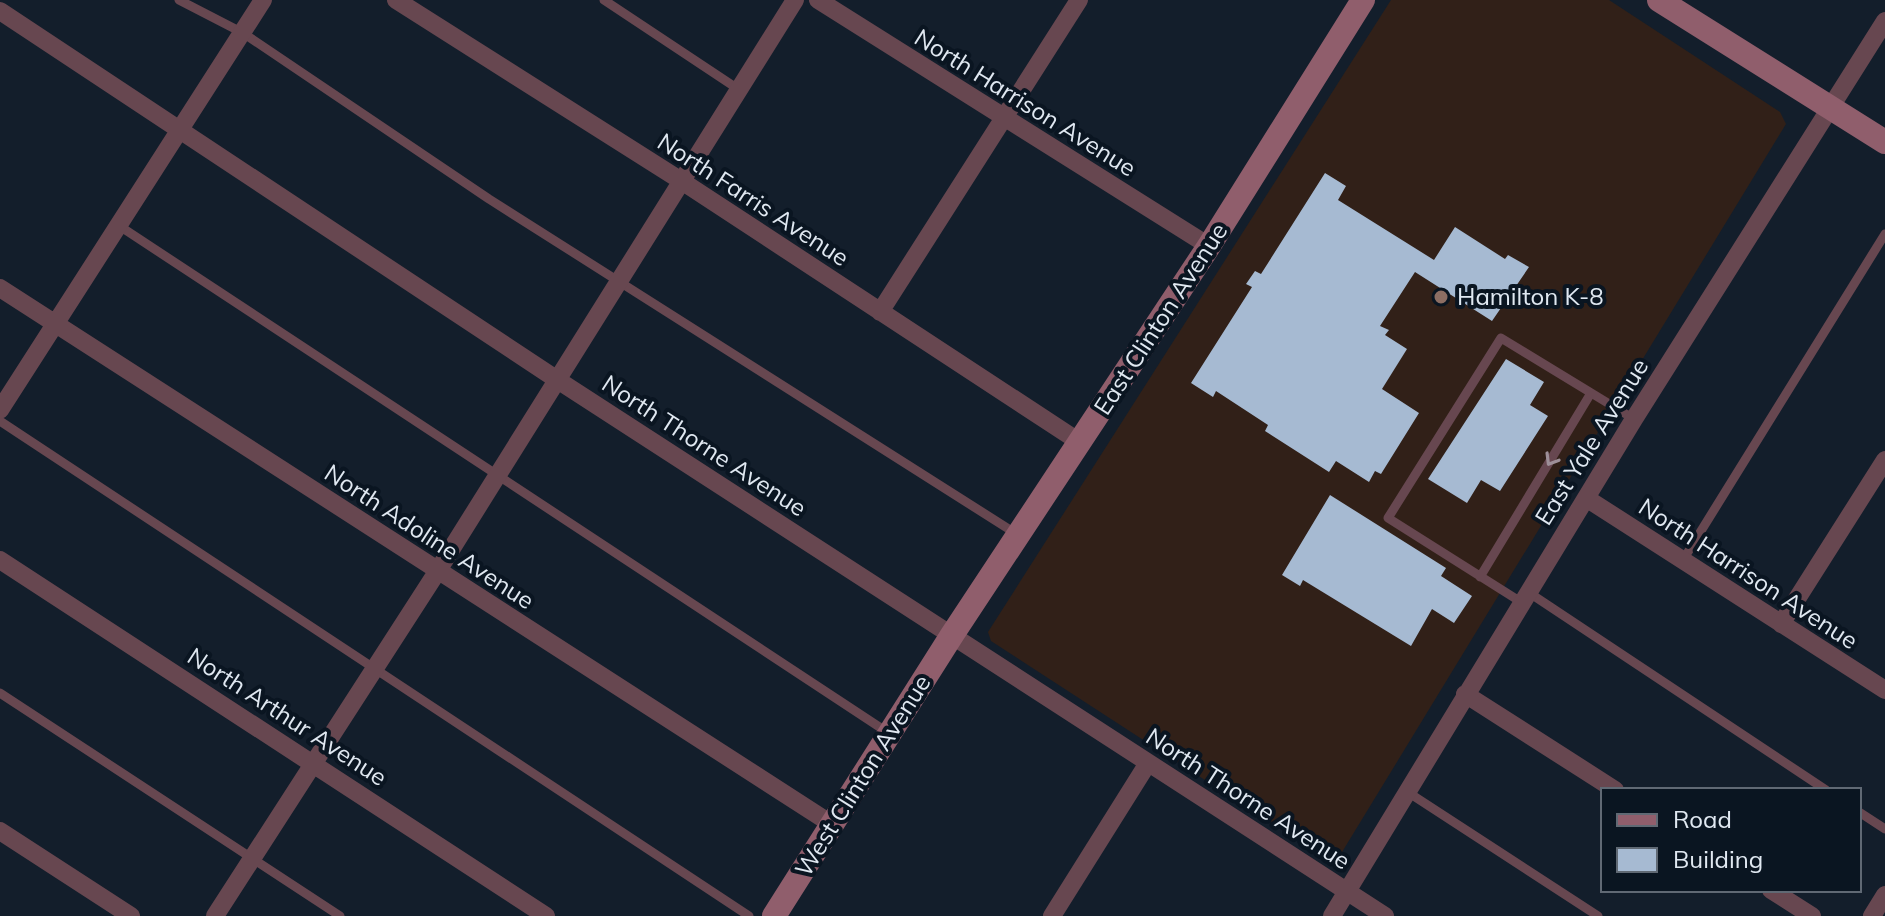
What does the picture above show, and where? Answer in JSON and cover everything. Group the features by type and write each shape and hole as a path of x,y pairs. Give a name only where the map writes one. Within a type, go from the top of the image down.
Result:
{"main road":[{"name":"East Clinton Avenue","path":"952,635 1209,246 1363,0"},
{"path":"1659,0 1885,142"},
{"name":"West Clinton Avenue","path":"774,916 952,635"}],"street":[{"path":"0,410 263,0"},
{"name":"North Farris Avenue","path":"396,0 680,180 1081,443"},
{"path":"215,916 437,572 795,0"},
{"name":"North Harrison Avenue","path":"818,0 1209,246"},
{"path":"880,312 1079,0"},
{"name":"North Thorne Avenue","path":"0,11 556,379 1385,916"},
{"name":"East Yale Avenue","path":"1332,916 1634,419 1885,21"},
{"name":"North Adoline Avenue","path":"0,288 833,825"},
{"path":"1781,624 1885,460"},
{"name":"North Harrison Avenue","path":"1586,498 1885,690"},
{"name":"North Arthur Avenue","path":"0,560 546,916"},
{"path":"1465,694 1612,788"},
{"path":"1052,916 1148,763"},
{"path":"0,831 131,916"},
{"path":"1774,892 1812,916"},
{"path":"1872,916 1885,895"}],"lane":[{"path":"179,0 243,33 380,128 1018,535"},
{"path":"604,0 738,89"},
{"path":"117,224 890,734"},
{"path":"1683,560 1885,234"},
{"path":"1634,419 1501,338 1388,518 1480,577 1525,597 1823,788"},
{"path":"1480,577 1591,393"},
{"path":"0,421 749,916"},
{"path":"0,693 340,916"},
{"path":"1406,791 1598,916"},
{"path":"1861,813 1885,829"}],"shaded area":[{"name":"Hamilton K-8","path":"1391,0 1609,0 1780,112 1786,124 1339,857 1328,860 991,641 988,632"}],"building":[{"path":"1325,173 1346,186 1338,200 1434,260 1455,227 1505,259 1508,255 1529,267 1492,321 1415,272 1380,326 1389,330 1385,335 1407,349 1382,389 1419,413 1381,474 1375,471 1369,482 1336,461 1329,472 1265,431 1268,425 1216,391 1213,397 1191,383 1252,287 1246,284 1255,271 1261,274"},
{"path":"1506,359 1544,382 1530,405 1548,416 1500,491 1481,480 1467,503 1428,479"},
{"path":"1330,495 1446,568 1441,576 1472,596 1454,623 1432,609 1411,646 1303,580 1300,586 1282,575"}],"place":[{"name":"Hamilton K-8","path":"1441,297"}]}
